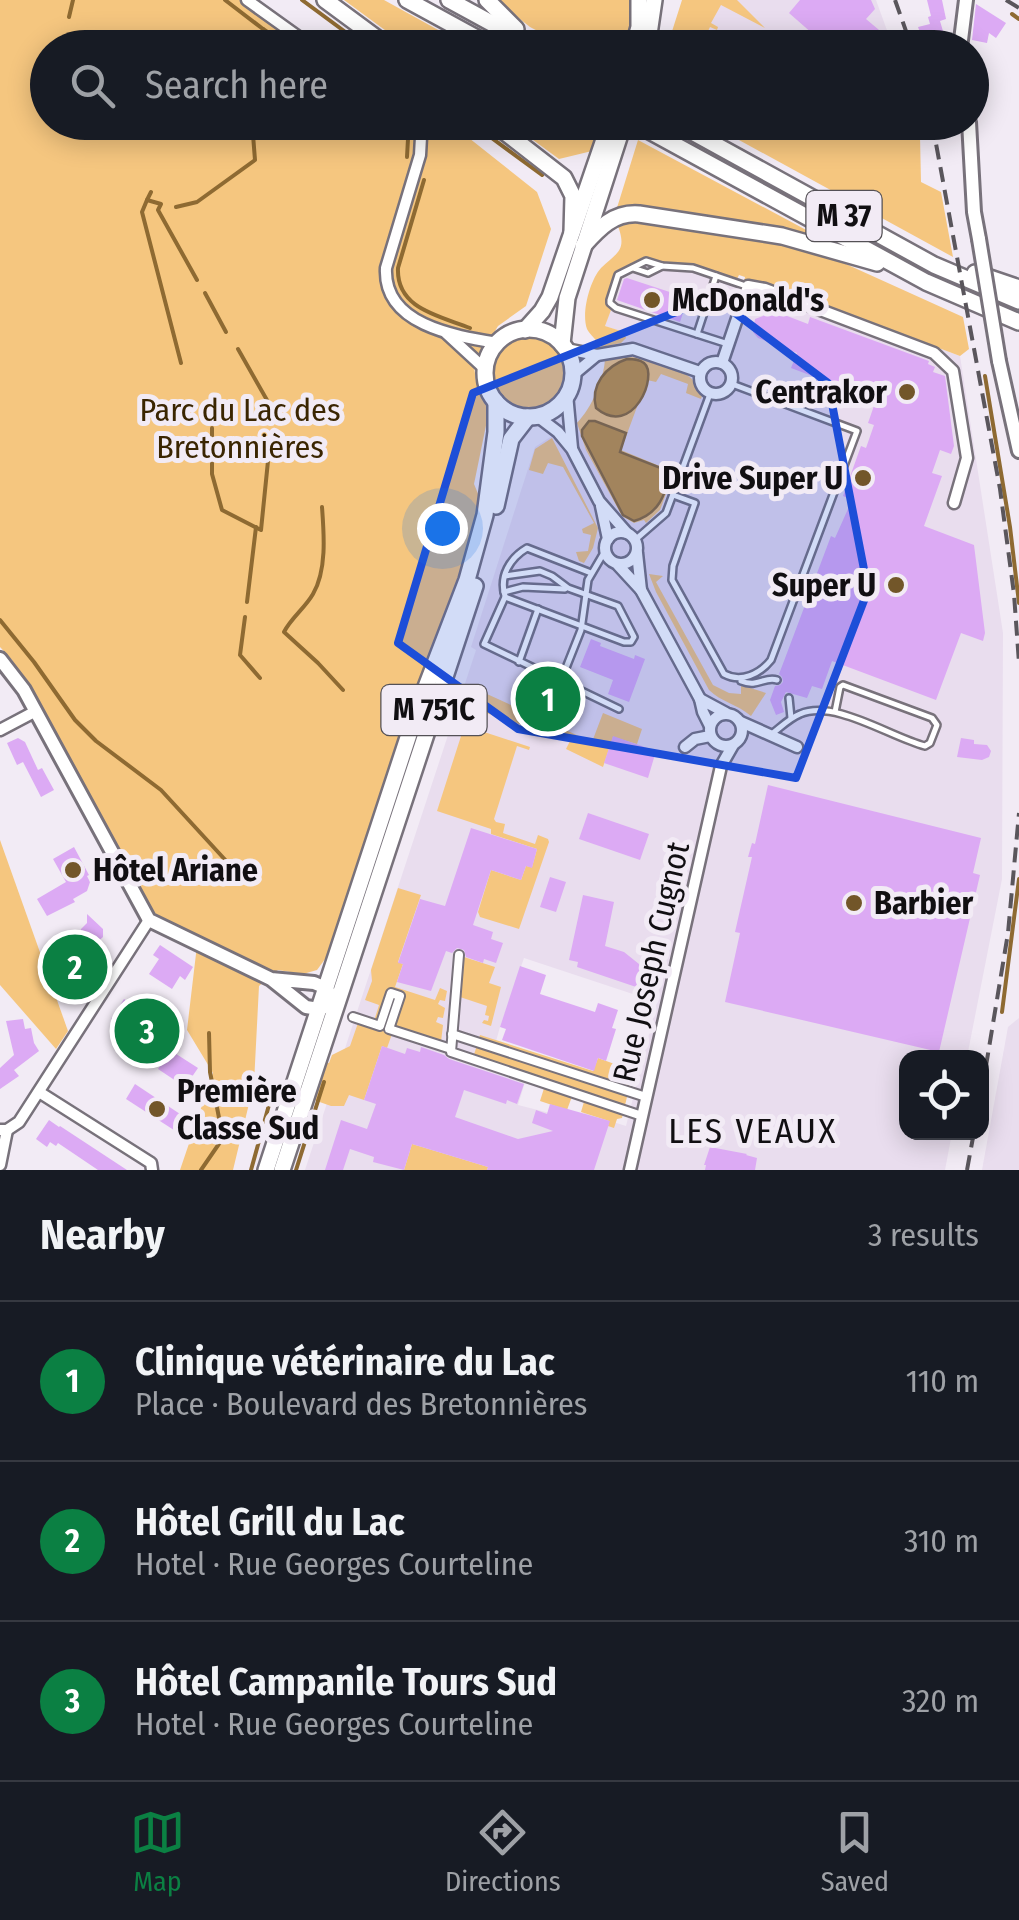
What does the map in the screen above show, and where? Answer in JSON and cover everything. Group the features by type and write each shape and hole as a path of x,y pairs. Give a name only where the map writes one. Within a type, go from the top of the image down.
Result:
{"main road":[{"path":"325,0 366,30"},
{"path":"408,0 462,30"},
{"path":"449,0 505,30"},
{"path":"487,0 517,30"},
{"path":"638,30 639,0"},
{"path":"650,30 654,0"},
{"path":"515,140 564,178 573,196 572,232"},
{"path":"564,347 566,298 608,140"},
{"path":"525,330 550,297 572,232 614,140"},
{"name":"M 37","path":"666,140 908,272 1019,322"},
{"name":"M 37","path":"707,140 902,248 1019,301"},
{"name":"M 37","path":"583,246 608,221 639,214 782,236 908,272"},
{"path":"902,248 1019,288"},
{"path":"486,369 498,343 510,334 525,330 545,332 564,347 571,362 573,375 567,394"},
{"name":"M 751C","path":"266,1170 485,516 496,432 496,402 487,386 486,369"},
{"name":"M 751C","path":"282,1170 483,562 512,440 533,417 555,409 567,394"},
{"path":"496,402 510,413 533,417"}],"street":[{"path":"248,0 289,30"},
{"path":"962,30 966,0"},
{"path":"420,140 420,154 389,258 386,280 390,296 416,319 445,332 498,343"},
{"path":"970,140 978,239 1019,451"},
{"path":"722,363 748,286 934,353 953,371 967,458 954,504"},
{"path":"445,332 486,369"},
{"path":"564,347 597,355 633,349 700,372"},
{"path":"573,375 597,355"},
{"path":"712,362 722,363 730,369 732,384 720,394 710,394 700,383 700,372 712,362"},
{"path":"567,394 572,450"},
{"path":"533,417 558,432 600,500 631,536 637,552 628,564 616,564 607,557 600,500"},
{"path":"606,545 616,532 631,536"},
{"name":"Rue Joseph Cugnot","path":"637,552 642,590"},
{"name":"Rue Joseph Cugnot","path":"616,564 642,590 700,699 721,766"},
{"path":"0,659 36,711 149,920 272,979 306,1007 319,1009 336,1003 326,988 314,983 272,979"},
{"path":"700,699 797,747"},
{"path":"0,730 36,711"},
{"path":"712,735 716,716 727,714"},
{"path":"735,744 742,732 740,722"},
{"path":"712,735 724,747 768,734"},
{"path":"685,747 712,735"},
{"name":"Rue Joseph Cugnot","path":"630,1170 721,766 735,744"},
{"path":"0,1165 3,1130 18,1122 39,1092 149,920"},
{"path":"458,955 451,1052 642,1116"},
{"path":"353,1017 380,1026 391,993 400,996 389,1028 451,1048"},
{"path":"452,1034 646,1098"},
{"path":"39,1092 151,1164 152,1170"}],"lane":[{"path":"728,344 616,308 610,304 618,274 646,261 693,268 748,286"},
{"path":"632,268 648,273 662,266"},
{"path":"696,334 716,276"},
{"path":"732,384 856,431 771,660 759,672 738,679"},
{"path":"631,536 660,520 710,394"},
{"path":"673,495 695,503 673,566 672,580 720,669 750,684 777,680"},
{"path":"560,683 582,626 593,571 606,545"},
{"path":"616,564 593,571 526,548 508,564 505,595 484,644 619,710"},
{"path":"505,595 628,643 634,637 618,606 568,588 540,571 506,576"},
{"path":"505,595 523,587 568,588"},
{"path":"519,662 538,608"},
{"path":"768,734 803,712 818,710 835,712 921,746 930,743 937,724 932,718 843,684 835,712"},
{"path":"789,698 792,718"}],"highlighted area":[{"path":"714,297 828,383 868,590 796,778 518,729 398,643 473,393"}],"shaded area":[{"path":"695,0 876,0 887,30 684,30"},
{"path":"645,258 697,266 744,282 766,283 960,356 1003,633 1002,879 968,1050 899,1050 899,1140 951,1140 945,1170 305,1170 476,650 471,647 535,447 558,432 570,447 568,426 584,415 605,366 601,347 621,343 623,332 605,326 610,310 606,300 615,273","holes":["524,958 657,1002 626,1126 584,1113 581,1121 518,1105 526,1079 489,1066"]},
{"path":"627,359 644,363 648,370 645,391 631,411 621,416 609,415 596,408 595,392 606,372"},
{"path":"589,421 626,433 620,452 671,472 660,502 643,518 634,521 623,515 582,436"},
{"path":"1019,1018 1019,1170 982,1170 989,1140 1008,1027"}],"green space":[{"name":"Parc du Lac des Bretonnières","path":"0,0 247,0 290,30 30,30 30,140 471,140 537,192 551,229 526,306 498,326 474,366 476,382 489,411 474,484 481,501 472,551 331,951 317,970 303,974 278,970 259,986 254,1083 233,1170 180,1170 213,1073 187,1030 198,937 161,920 146,903 12,660 0,647"},
{"path":"344,0 384,0 438,30 385,30"},
{"path":"496,0 635,0 631,30 530,27"},
{"path":"682,0 737,0 765,28 721,5 711,23 717,30 672,30"},
{"path":"533,140 596,140 592,151 559,159"},
{"path":"638,140 823,239 761,224 634,206 616,211"},
{"path":"739,140 920,140 921,182 941,192 953,257"},
{"path":"625,217 772,240 826,255 963,317 969,349 960,356 766,283 744,282 745,277 739,275 737,279 697,266 645,258 615,273 606,300 611,310 605,326 624,332 626,338 621,343 601,347 587,329 586,306 597,273 620,249 616,221"},
{"path":"528,337 554,347 564,373 554,399 528,409 502,399 492,373 502,347"},
{"path":"622,356 642,358 687,375 702,396 701,399 686,393 688,384 661,374 656,382 647,380 621,450 674,472 660,510 646,523 634,523 622,516 586,450 577,423 596,394 605,360"},
{"path":"552,438 598,528 584,563 576,552 588,551 591,535 582,529 594,523 563,467 548,463 543,474 529,470 535,449"},
{"path":"649,574 663,576 656,582 713,685 729,693 741,694 741,685 766,693 751,716 709,690"},
{"path":"465,684 592,742 603,713 642,729 637,744 613,737 603,767 566,749 570,741 459,704"},
{"path":"472,728 530,747 529,750 517,746 494,819 505,824 503,833 535,844 538,835 549,842 519,929 480,917 478,912 491,870 521,880 526,866 532,867 537,849 437,811 462,733"},
{"path":"0,840 68,1031 56,1049 0,985"},
{"path":"398,888 421,895 398,962 403,964 395,987 435,1000 440,988 447,991 445,1001 438,1004 445,1008 443,1018 438,1017 436,1022 443,1025 441,1042 391,1026 402,995 390,991 379,1023 374,1021 379,1005 365,1000"},
{"path":"464,957 495,967 489,983 501,987 491,1026 482,1023 488,1021 487,1006 460,997"},
{"path":"358,1023 392,1034 387,1048 382,1046 364,1100 349,1095 344,1106 331,1106 314,1100 322,1061 329,1063 332,1055 350,1046"},
{"path":"480,1035 593,1071 598,1058 620,1066 623,1059 635,1063 622,1118 617,1119 614,1128 608,1126 609,1121 581,1112 586,1095 574,1091 567,1110 540,1101 546,1082 473,1058"},
{"path":"412,1144 488,1167 404,1170"}],"building":[{"path":"800,0 871,0 875,9 866,19 879,30 808,30 789,13"},
{"path":"927,0 942,0 946,19 940,21 943,30 919,30 918,27 930,24"},
{"path":"976,4 1006,23 996,38 989,30 973,30"},
{"name":"McDonald's","path":"627,278 688,298 680,322 617,300"},
{"path":"766,308 808,324 810,317 929,361 935,367 933,372 945,376 954,446 951,454 940,450 932,473 942,476 924,526 974,545 985,633 983,641 961,633 936,700 832,661 822,689 812,686 807,698 786,692 781,702 784,712 776,715 770,700 775,686 783,682 779,674 831,536 835,538 852,500 843,496 861,446 866,448 874,425 868,423 876,400 791,368 797,353 758,338 753,332 755,319 763,316"},
{"path":"591,639 634,659 635,655 645,659 629,702 608,694 613,680 580,667"},
{"path":"530,677 576,700 565,721 520,698"},
{"path":"613,736 656,751 648,778 604,763"},
{"path":"18,738 25,742 38,770 42,768 54,790 41,797 23,762 17,765 7,743"},
{"path":"961,738 987,745 989,757 957,757"},
{"name":"Barbier","path":"768,785 981,838 973,873 980,875 939,1050 725,1002 740,933 735,932 752,857 748,857 752,843 755,844"},
{"path":"588,813 649,834 640,860 579,839"},
{"path":"471,828 537,849 532,868 526,866 521,880 491,870 473,925 493,932 491,939 503,943 496,963 466,957 464,950 457,948 452,953 446,951 431,991 397,982 403,964 398,963 420,899 445,906"},
{"path":"74,847 89,875 87,891 47,916 37,899 66,882 53,859"},
{"path":"550,877 566,882 556,912 540,907"},
{"path":"583,895 614,902 605,946 624,952 639,964 646,979 642,989 577,967 578,962 569,960"},
{"path":"87,914 103,929 103,937 87,953 94,973 84,976 86,982 73,987 57,943 80,935"},
{"path":"160,945 193,967 185,980 180,976 172,989 149,974 159,959 153,955"},
{"path":"520,966 546,975 540,994 595,1012 598,1003 618,1010 606,1061 598,1058 594,1071 502,1040 506,1029 500,1027"},
{"path":"124,999 177,1039 170,1050 198,1068 185,1087 158,1069 164,1059 111,1019"},
{"path":"23,1019 25,1029 31,1028 39,1051 14,1070 19,1076 0,1089 0,1068 14,1055 6,1021"},
{"path":"382,1046 405,1054 407,1048 420,1052 421,1047 524,1084 517,1104 464,1090 455,1117 518,1139 553,1131 532,1123 536,1110 547,1114 550,1104 610,1121 594,1170 487,1170 488,1167 412,1144 404,1170 373,1162 374,1157 350,1149 343,1170 325,1170 341,1120 367,1129 376,1104 364,1100"},
{"name":"Première Classe Sud","path":"135,1084 189,1120 180,1134 126,1099"},
{"path":"49,1120 127,1170 98,1170 58,1143 56,1146 50,1142 47,1147 36,1139"},
{"path":"710,1147 757,1158 755,1170 705,1170"}],"waterway":[{"path":"69,17 73,0"},
{"path":"225,0 263,30"},
{"path":"302,0 343,30"},
{"path":"1012,14 1019,19"},
{"path":"176,207 197,202 255,160 253,140"},
{"path":"407,157 408,140"},
{"path":"494,140 542,175"},
{"path":"424,180 398,268 399,282 404,293 422,309 470,328"},
{"path":"151,192 147,200 161,204 158,210 197,280"},
{"path":"147,200 142,212 181,363"},
{"path":"205,293 226,332"},
{"path":"238,349 280,423"},
{"path":"985,376 1019,603"},
{"path":"212,428 212,474 222,510 261,530 268,461"},
{"path":"322,507 321,574 310,599 284,632 343,690"},
{"path":"247,602 256,527"},
{"path":"245,617 240,655 260,678"},
{"path":"0,620 75,720 96,741 161,790 229,864"},
{"path":"1002,1012 1019,879"},
{"path":"201,1170 223,1138 210,1072 209,1033"},
{"path":"296,1170 324,1082"},
{"path":"251,1170 272,1094"}],"railway":[{"path":"895,0 906,30"},
{"path":"1006,0 1019,8"},
{"path":"935,140 1000,489 1019,663"},
{"path":"989,1050 1008,933 1019,813"},
{"path":"967,1170 973,1140"}],"place":[{"name":"McDonald's","path":"652,300"},
{"name":"Centrakor","path":"907,392"},
{"name":"Drive Super U","path":"863,478"},
{"name":"Super U","path":"896,585"},
{"name":"Clinique vétérinaire du Lac","path":"548,699"},
{"name":"Hôtel Ariane","path":"73,870"},
{"name":"Barbier","path":"854,903"},
{"name":"Hôtel Grill du Lac","path":"75,967"},
{"name":"Hôtel Campanile Tours Sud","path":"147,1031"},
{"name":"Première Classe Sud","path":"157,1109"}],"district":[{"name":"LES VEAUX","path":"753,1131"}]}
